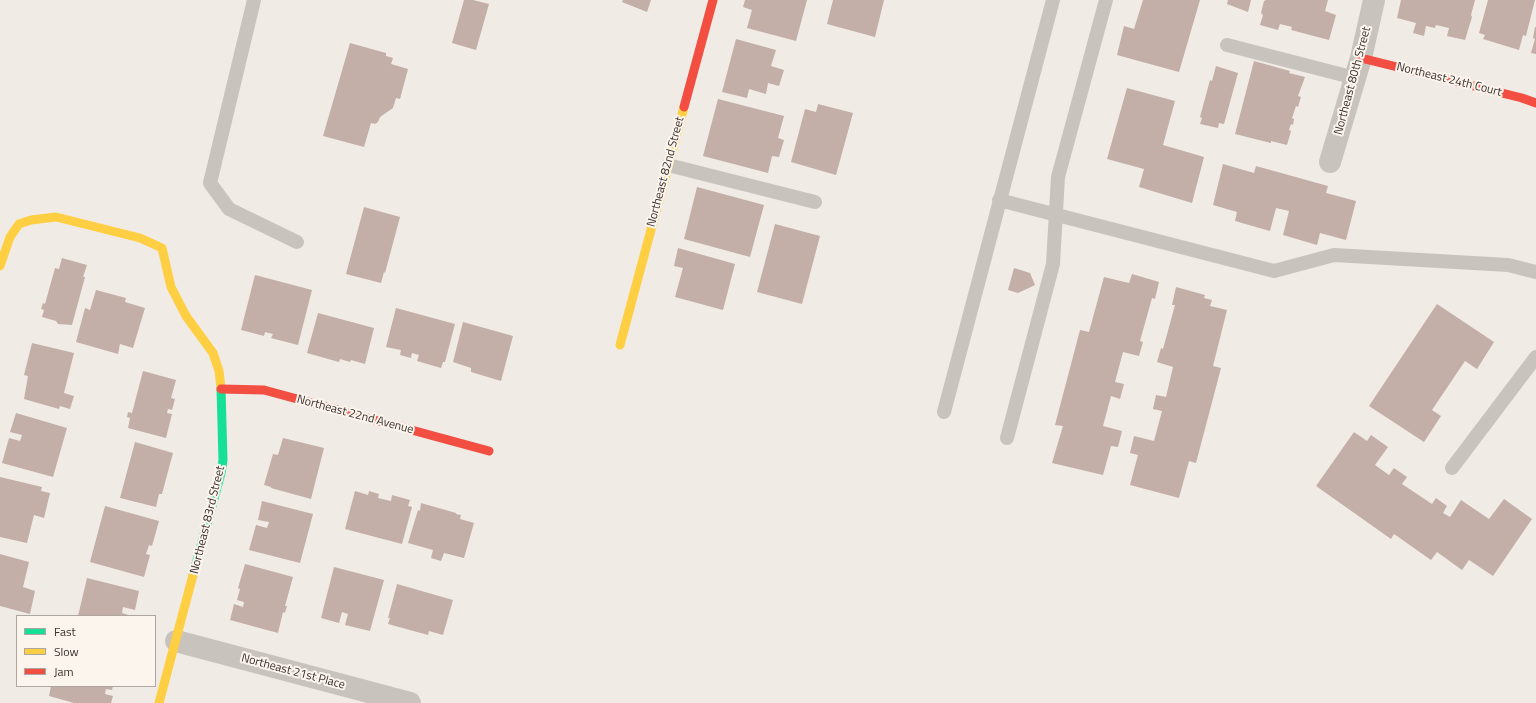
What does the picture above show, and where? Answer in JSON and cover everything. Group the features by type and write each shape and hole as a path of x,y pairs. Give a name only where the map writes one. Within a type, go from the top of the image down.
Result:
{"street":[{"name":"Northeast 82nd Street","path":"620,345 713,0"},
{"name":"Northeast 80th Street","path":"1330,162 1358,68 1374,0"},
{"name":"Northeast 24th Court","path":"1358,68 1522,98 1536,103"},
{"name":"Northeast 83rd Street","path":"0,266 10,237 19,224 32,220 56,217 140,238 162,248 171,287 186,316 213,353 219,371 221,389 223,460 221,473 159,703"},
{"name":"Northeast 22nd Avenue","path":"221,389 264,390 489,451"},
{"name":"Northeast 21st Place","path":"176,641 410,703"}],"lane":[{"path":"254,0 210,183 229,209 297,242"},
{"path":"944,412 1053,0"},
{"path":"1007,438 1053,264 1058,177 1106,0"},
{"path":"1227,45 1358,68"},
{"path":"668,165 815,202"},
{"path":"999,200 1274,271 1334,255 1508,265 1536,272"},
{"path":"1452,468 1536,357"}],"building":[{"path":"464,0 473,0 489,4 476,50 452,43"},
{"path":"623,0 651,0 647,12 622,2"},
{"path":"745,0 807,0 796,41 747,28 752,10 743,7"},
{"path":"833,0 884,0 875,37 827,24"},
{"path":"1143,0 1200,0 1179,72 1117,55 1124,26 1134,29"},
{"path":"1228,0 1251,0 1248,12 1227,4"},
{"path":"1328,0 1325,11 1336,15 1329,40 1291,30 1292,27 1280,24 1278,30 1260,25 1263,15 1261,13 1264,1"},
{"path":"1401,0 1475,0 1471,15 1472,17 1465,40 1447,36 1449,28 1436,25 1435,28 1426,26 1424,36 1413,33 1416,23 1397,18"},
{"path":"1488,0 1535,0 1526,36 1523,35 1519,50 1483,39 1485,35 1479,33"},
{"path":"1535,27 1536,54 1531,53 1535,39 1533,38"},
{"path":"736,39 776,50 771,66 784,70 779,86 768,83 766,94 749,89 747,98 722,92"},
{"path":"350,43 386,53 386,56 393,58 391,64 408,69 400,99 396,98 393,108 380,117 378,122 375,124 371,123 364,147 323,136"},
{"path":"1254,61 1290,71 1289,73 1305,77 1298,96 1301,97 1298,107 1296,106 1292,118 1294,119 1293,125 1291,124 1289,130 1291,131 1287,145 1271,141 1271,143 1235,134"},
{"path":"1216,66 1238,73 1224,124 1219,123 1218,128 1200,124 1202,118 1200,117 1210,80 1212,81"},
{"path":"1127,88 1175,101 1163,145 1204,157 1192,203 1139,187 1144,169 1107,159"},
{"path":"718,99 784,116 778,138 784,140 779,157 772,156 768,173 703,156"},
{"path":"818,104 853,113 836,175 791,162 805,109 816,112"},
{"path":"1223,164 1254,173 1256,166 1328,186 1326,193 1356,201 1346,240 1320,233 1317,245 1283,235 1289,211 1276,208 1270,231 1235,221 1237,212 1213,205"},
{"path":"697,187 764,205 750,257 684,239"},
{"path":"364,207 400,217 381,283 346,274"},
{"path":"775,224 820,236 802,304 757,292"},
{"path":"678,248 735,264 723,310 675,297 683,268 674,266"},
{"path":"62,258 87,265 72,325 58,324 56,321 42,317 44,310 41,309 43,303 45,304 55,268 59,269"},
{"path":"1014,268 1030,273 1035,285 1018,293 1008,290"},
{"path":"1132,274 1159,282 1155,299 1152,298 1140,341 1143,342 1139,356 1123,352 1115,382 1124,384 1120,399 1111,396 1103,426 1122,431 1118,447 1111,446 1103,475 1052,463 1063,426 1055,425 1080,330 1089,332 1104,277 1129,283"},
{"path":"255,275 312,290 298,345 271,338 273,334 265,332 264,336 241,330"},
{"path":"1176,287 1205,295 1204,298 1212,300 1210,306 1227,310 1213,366 1221,368 1196,463 1189,461 1179,498 1130,485 1138,455 1130,453 1134,436 1154,441 1162,411 1153,409 1156,395 1166,397 1173,367 1157,362 1161,348 1163,349 1175,305 1172,305"},
{"path":"96,290 126,298 125,302 145,308 133,348 120,344 118,354 76,342 85,308 90,310"},
{"path":"1437,304 1494,342 1477,369 1465,361 1432,410 1441,416 1424,442 1369,406"},
{"path":"396,308 455,324 445,362 443,362 441,368 417,361 419,355 412,353 411,358 400,355 401,350 386,347"},
{"path":"318,313 374,328 365,364 340,359 339,362 307,353"},
{"path":"463,322 513,336 501,381 471,372 471,368 453,362"},
{"path":"32,343 74,353 64,393 74,396 70,409 60,406 59,409 24,399 28,376 24,375"},
{"path":"143,371 176,380 171,398 175,399 172,410 168,409 167,413 172,414 166,438 128,428 130,418 127,417 128,412 132,413"},
{"path":"16,413 67,428 53,477 2,463 9,438 20,441 22,435 10,432"},
{"path":"1354,432 1367,441 1371,435 1388,447 1375,465 1389,475 1394,468 1407,477 1402,484 1432,504 1436,498 1447,506 1443,513 1450,517 1461,500 1489,519 1504,499 1532,519 1493,576 1469,560 1462,570 1437,552 1431,560 1394,534 1391,539 1316,486"},
{"path":"283,438 324,448 311,499 264,485 273,454 278,455"},
{"path":"135,442 173,453 162,494 159,494 156,507 120,498"},
{"path":"0,477 42,487 41,491 50,493 44,518 34,515 27,543 0,537"},
{"path":"355,491 368,495 369,491 379,494 378,498 391,501 392,495 410,500 408,506 412,507 402,544 345,529"},
{"path":"262,501 313,514 300,563 249,550 256,525 267,528 269,522 258,520"},
{"path":"421,503 456,513 461,515 460,519 474,523 464,558 444,553 441,561 431,558 433,550 408,543 418,510 420,511"},
{"path":"105,506 159,521 152,546 149,545 146,554 150,555 144,577 90,562"},
{"path":"0,554 29,562 23,587 35,591 30,614 0,606"},
{"path":"245,564 293,577 285,606 287,606 285,613 283,612 278,633 230,620 234,604 243,607 244,602 237,600 240,589 238,588"},
{"path":"334,567 384,580 370,631 345,625 348,614 342,612 339,623 321,618"},
{"path":"87,578 139,591 135,610 123,607 122,613 129,615 78,615"},
{"path":"397,584 453,600 443,635 429,631 428,635 388,624 390,618 388,618"},
{"path":"51,687 113,687 112,690 106,689 105,694 113,696 111,703 74,703 49,696"}],"traffic: fast":[{"path":"193,575 221,473 223,460 221,388"}],"traffic: slow":[{"path":"620,345 684,107"},
{"path":"0,266 10,237 19,224 31,220 56,217 140,238 162,248 171,287 186,316 213,353 219,371 221,388"},
{"path":"159,703 193,575"}],"traffic: jam":[{"path":"684,107 713,0"},
{"path":"1361,58 1522,98 1536,103"},
{"path":"221,389 264,390 489,451"}]}
